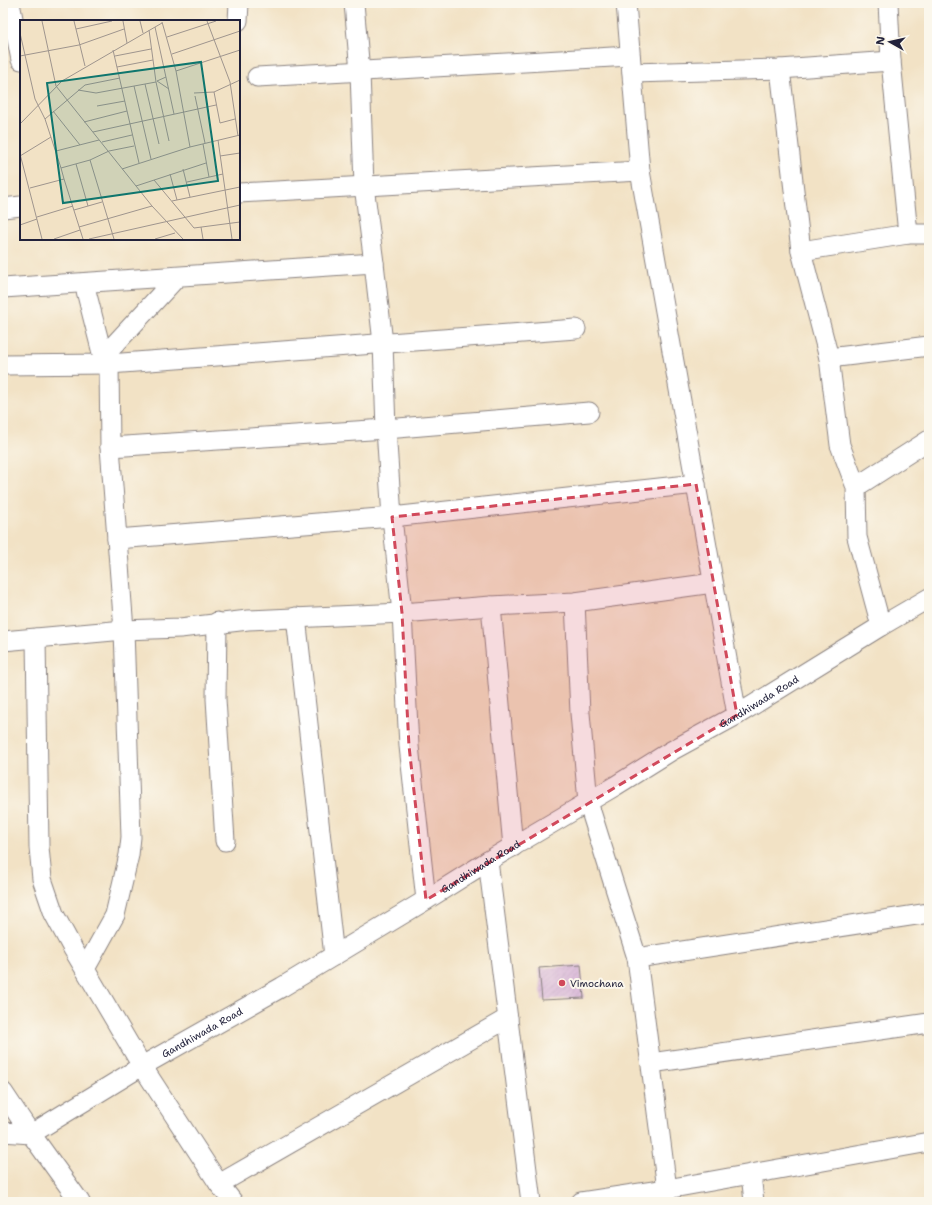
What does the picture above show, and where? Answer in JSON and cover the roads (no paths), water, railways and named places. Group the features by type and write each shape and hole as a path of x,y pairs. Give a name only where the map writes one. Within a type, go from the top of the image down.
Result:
{"street":[{"path":"10,3 20,55"},
{"path":"238,20 239,3"},
{"path":"354,3 360,72 364,186 383,343 386,429 392,517 402,613 409,746 426,900"},
{"path":"626,3 640,171 737,715"},
{"path":"888,3 891,61 908,234"},
{"path":"257,77 360,72 631,64 780,69 891,61"},
{"path":"780,69 801,251 829,358 840,445 856,487 857,538 881,626"},
{"path":"240,193 640,171"},
{"path":"3,208 20,206"},
{"path":"801,251 908,234 929,234"},
{"path":"3,288 374,263"},
{"path":"84,283 103,357 177,277"},
{"path":"3,365 109,364 576,328"},
{"path":"829,358 929,346"},
{"path":"85,969 115,915 129,855 131,837 124,630 110,447 109,364"},
{"path":"110,447 386,429 589,412"},
{"path":"856,487 929,440"},
{"path":"117,539 392,517 696,484"},
{"path":"3,642 124,630 180,628 217,622 402,613 491,606 574,602 713,583"},
{"name":"Gandhiwada Road","path":"31,1134 142,1066 334,956 488,861 671,751 737,715 929,598"},
{"path":"574,602 580,713 588,802 637,958 667,1189"},
{"path":"491,606 513,847"},
{"path":"296,617 334,956"},
{"path":"217,622 216,699 226,841"},
{"path":"36,638 39,847 42,879 54,914 142,1066 219,1184 233,1202"},
{"path":"488,861 531,1202"},
{"path":"637,958 929,913"},
{"path":"219,1184 508,1018"},
{"path":"651,1062 929,1023"},
{"path":"3,1092 80,1202"},
{"path":"3,1132 31,1134"},
{"path":"581,1202 667,1189 929,1142"},
{"path":"751,1174 754,1202"}],"place":[{"name":"Vimochana","path":"562,983"}]}
